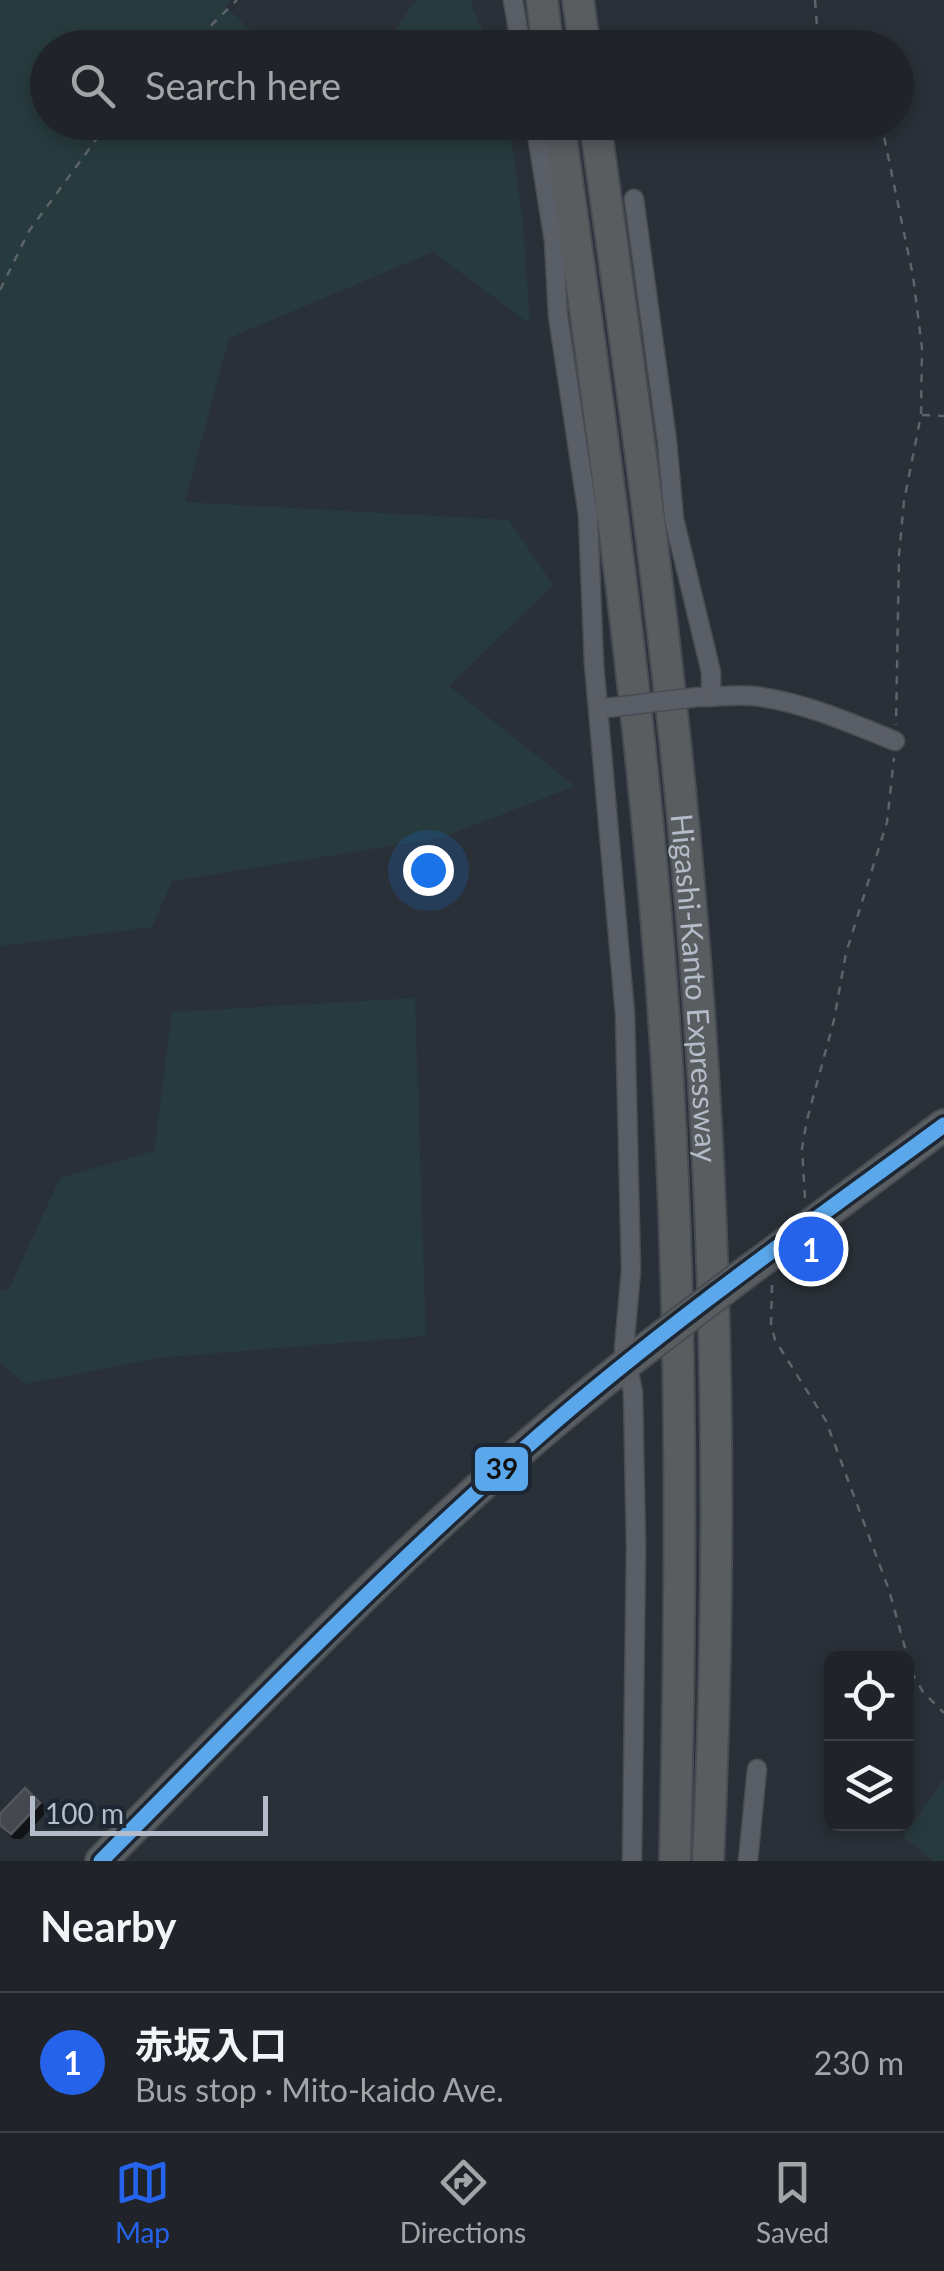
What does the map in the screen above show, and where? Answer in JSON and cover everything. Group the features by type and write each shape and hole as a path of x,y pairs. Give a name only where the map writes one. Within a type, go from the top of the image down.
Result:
{"highway":[{"path":"542,0 546,30"},
{"path":"578,0 582,30"},
{"name":"Higashi-Kanto Expressway","path":"561,140 642,769 668,1079 678,1296 680,1460 675,1861"},
{"name":"Higashi-Kanto Expressway","path":"597,140 658,590 689,880 701,1056 712,1264 716,1459 715,1709 708,1861"},
{"path":"101,1861 386,1573 544,1432 627,1363 944,1126"}],"street":[{"path":"513,0 518,30"},
{"path":"538,140 554,242 558,316 588,515 624,1014 631,1271 624,1332 633,1392 636,1547 632,1861"},
{"path":"634,199 674,519 712,672 705,697"},
{"path":"602,709 741,696 819,711 896,741"},
{"path":"748,1861 757,1770"}],"path":[{"path":"206,30 237,0"},
{"path":"815,0 820,30"},
{"path":"0,290 29,231 96,140"},
{"path":"810,1226 802,1148 834,1020 846,953 887,822 896,741 899,555 904,501 921,415 919,313 885,140"},
{"path":"921,415 944,416"},
{"path":"750,1270 772,1285 772,1322 782,1355 826,1421 889,1590 912,1673 923,1692 944,1713"}],"green space":[{"path":"0,0 231,0 225,6 251,30 30,30 30,140 511,140 523,223 530,324 433,252 229,338 185,502 509,520 553,585 449,686 575,786 441,838 172,881 152,927 0,946"},
{"path":"416,0 473,0 472,8 483,30 395,30"},
{"path":"415,998 426,1336 158,1358 25,1384 0,1362 0,1291 9,1289 60,1178 154,1151 172,1012"},
{"path":"944,1779 944,1861 934,1861 903,1837 907,1831 914,1831 914,1821"}],"building":[{"path":"25,1788 40,1803 11,1834 0,1825 0,1814"}],"transit line":[{"name":"39","path":"101,1861 372,1590 541,1434 688,1314 944,1125"}],"place":[{"name":"赤坂入口","path":"811,1249"}]}
